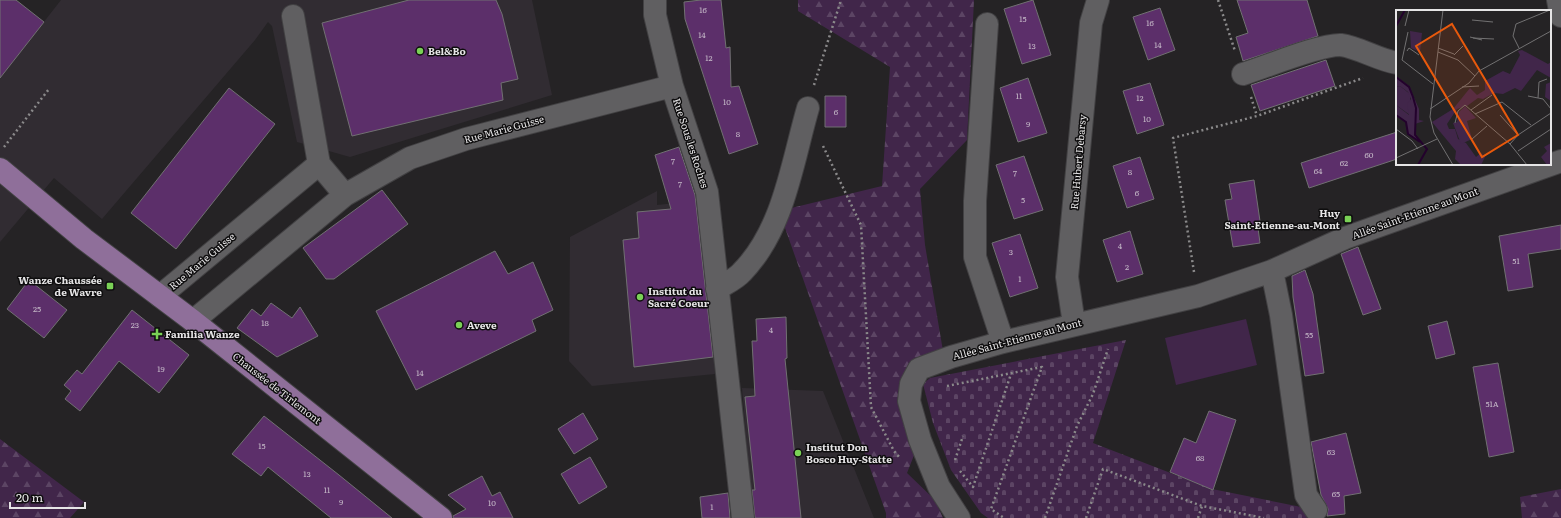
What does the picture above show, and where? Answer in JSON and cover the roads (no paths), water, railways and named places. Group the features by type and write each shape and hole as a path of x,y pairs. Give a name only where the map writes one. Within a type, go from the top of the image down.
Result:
{"main road":[{"name":"Chaussée de Tirlemont","path":"0,169 84,239 193,321 441,518"}],"street":[{"name":"Rue Sous les Roches","path":"656,0 655,15 672,86 707,192 743,518"},
{"name":"Rue Hubert Debarsy","path":"1074,324 1067,278 1091,23 1098,0"},
{"path":"293,16 319,164 345,195"},
{"path":"988,24 975,201 975,257 1003,342"},
{"path":"1243,74 1326,47 1342,45 1383,60 1396,63"},
{"name":"Rue Marie Guisse","path":"193,321 345,195 410,158 466,138 672,86"},
{"path":"717,289 742,273 764,245 779,211 808,108"},
{"name":"Allée Saint-Etienne au Mont","path":"1551,164 1561,160"},
{"name":"Rue Marie Guisse","path":"160,296 319,164"},
{"name":"Allée Saint-Etienne au Mont","path":"959,518 939,487 920,440 910,401 911,384 919,369 1003,342 1074,324 1198,296 1272,271 1345,238 1547,165"},
{"path":"1272,271 1281,315 1306,495 1316,510"}],"place":[{"name":"Bel&Bo","path":"420,51"},
{"name":"Huy Saint-Etienne-au-Mont","path":"1348,219"},
{"name":"Wanze Chaussée de Wavre","path":"110,286"},
{"name":"Institut du Sacré Coeur","path":"640,297"},
{"name":"Aveve","path":"459,325"},
{"name":"Familia Wanze","path":"157,334"},
{"name":"Institut Don Bosco Huy-Statte","path":"798,453"}]}
